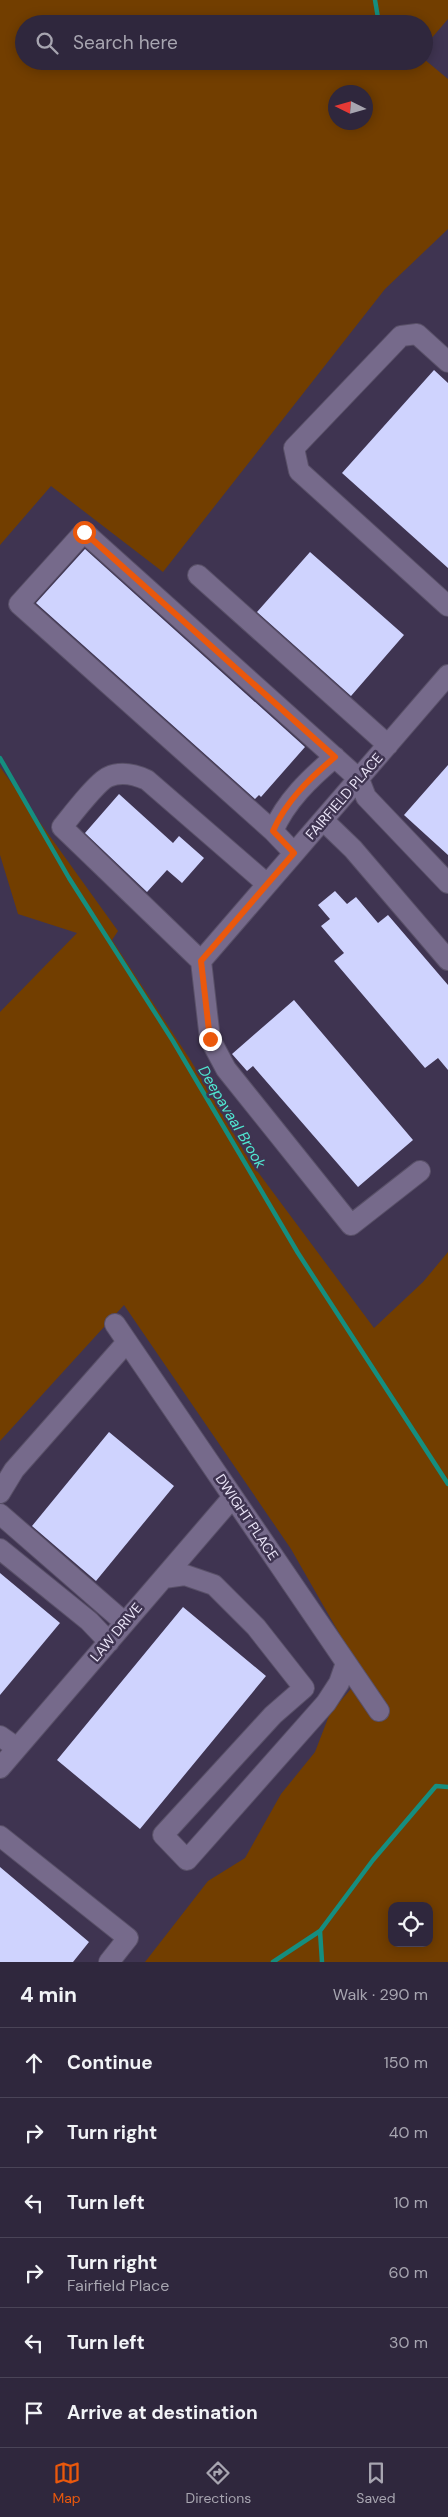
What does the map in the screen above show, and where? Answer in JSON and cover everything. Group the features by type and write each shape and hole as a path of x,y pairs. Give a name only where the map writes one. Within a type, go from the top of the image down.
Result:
{"street":[{"path":"448,362 417,334 401,336 294,448 299,471 448,606"},
{"path":"294,853 273,831 19,604 84,532 358,779 366,797 448,883"},
{"path":"198,575 388,745"},
{"name":"FAIRFIELD PLACE","path":"201,961 448,675"},
{"path":"273,831 282,811 316,773 335,757"},
{"path":"267,884 147,780 136,775 124,773 107,777 62,827 201,961 210,1039 226,1069 351,1224 420,1171"},
{"path":"323,820 353,849 448,960"},
{"name":"DWIGHT PLACE","path":"115,1324 379,1711"},
{"path":"0,1493 14,1470 127,1342"},
{"name":"LAW DRIVE","path":"0,1768 233,1497"},
{"path":"0,1514 124,1622"},
{"path":"0,1550 89,1622 109,1642"},
{"path":"164,1578 186,1575 214,1584 256,1627 304,1688 273,1715 163,1835 187,1860 326,1703 339,1683 346,1663"},
{"path":"0,1736 17,1748"},
{"path":"0,1836 128,1938 109,1962"}],"shaded area":[{"path":"0,0 448,0 448,19 433,36 433,15 15,15 15,70 433,70 433,66 448,79 448,229 385,289 163,572 51,486 0,545"},
{"path":"0,767 118,931 112,940 191,1061 249,1160 374,1328 423,1282 448,1252 448,1962 145,1962 208,1881 245,1858 281,1794 315,1752 330,1713 363,1675 291,1549 124,1305 0,1441 0,1012 77,933 18,914 0,855"}],"building":[{"path":"434,370 448,383 448,568 342,473"},
{"path":"85,549 305,747 261,797 259,795 255,799 36,603"},
{"path":"310,552 404,635 351,696 257,612"},
{"path":"448,765 448,855 404,815"},
{"path":"119,794 173,843 179,836 204,858 182,883 167,870 147,892 85,833"},
{"path":"335,891 347,904 356,897 378,923 388,915 448,985 448,1070 438,1058 425,1068 334,961 344,953 321,926 330,919 318,905"},
{"path":"294,1000 413,1140 358,1187 253,1066 247,1071 232,1054"},
{"path":"109,1432 174,1486 96,1581 32,1526"},
{"path":"0,1573 60,1623 0,1695"},
{"path":"183,1607 266,1676 140,1829 57,1760"},
{"path":"0,1867 89,1942 73,1962 0,1962"}],"waterway":[{"path":"375,0 378,15"},
{"name":"Deepavaal Brook","path":"0,758 69,878 173,1041 298,1253 448,1484"},
{"path":"322,1962 320,1931 373,1860 436,1786 448,1787"},
{"path":"273,1962 320,1931"}],"route":[{"path":"84,532 335,757 316,773 282,811 273,831 294,853 201,961 210,1039"}]}
